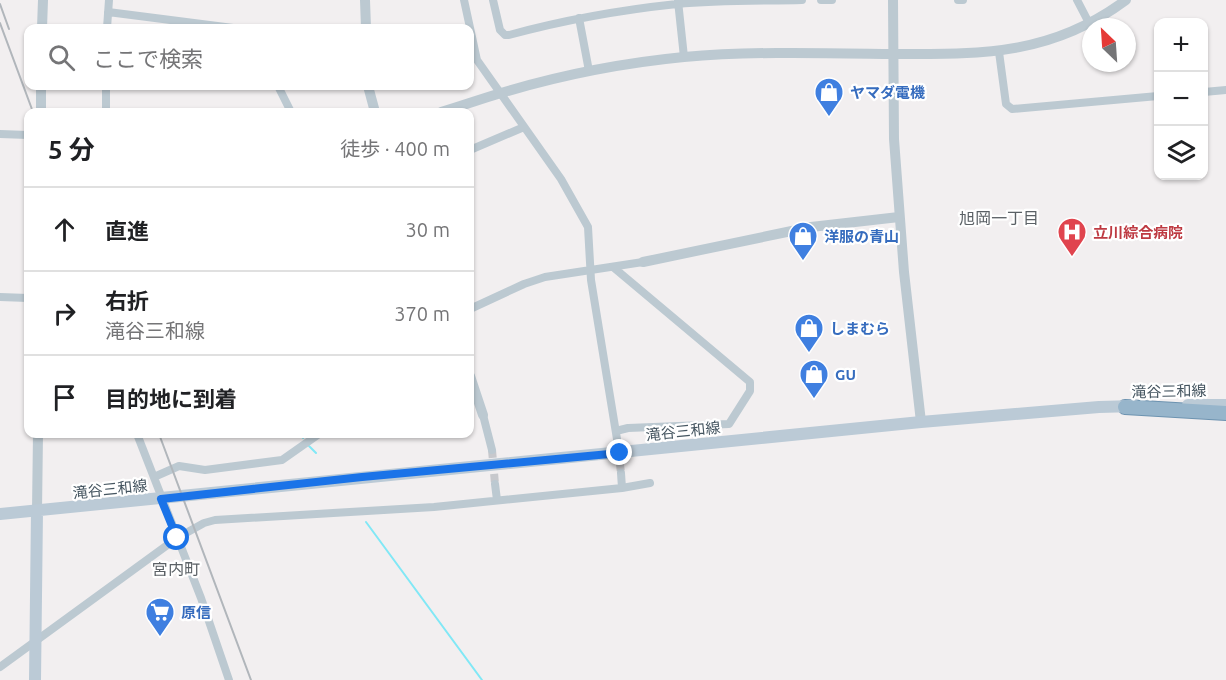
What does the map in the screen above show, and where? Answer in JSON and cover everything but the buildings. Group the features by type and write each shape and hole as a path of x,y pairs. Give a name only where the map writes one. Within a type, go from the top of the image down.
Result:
{"highway":[{"path":"1125,406 1226,412"}],"main road":[{"name":"滝谷三和線","path":"0,514 921,422 1089,408 1226,405"},
{"path":"35,680 37,511"}],"street":[{"path":"42,24 43,0"},
{"path":"107,24 109,0"},
{"path":"364,0 366,24"},
{"path":"464,0 468,24"},
{"path":"494,0 500,30 505,35 579,18 678,2 802,0"},
{"path":"821,0 832,0"},
{"path":"893,0 894,139 899,217 921,422"},
{"path":"958,0 963,0"},
{"path":"1077,0 1086,18"},
{"path":"1097,18 1126,0"},
{"path":"678,2 684,57"},
{"path":"108,12 202,24"},
{"path":"579,18 589,71"},
{"path":"453,108 500,93 589,71 684,57 729,54 951,55 999,52 1053,39 1082,26"},
{"path":"999,52 1006,104 1012,109 1154,96"},
{"path":"474,60 561,179 588,227 590,270 617,435 628,428 729,424 750,391 750,382 613,267"},
{"path":"41,90 41,108"},
{"path":"106,90 106,108"},
{"path":"280,90 289,108"},
{"path":"369,90 374,108"},
{"path":"1208,92 1226,90"},
{"path":"474,148 524,127"},
{"path":"0,134 24,135"},
{"path":"474,307 532,280 643,262 811,227 899,217"},
{"path":"0,297 24,298"},
{"path":"474,388 492,450"},
{"path":"37,511 38,438"},
{"path":"139,438 201,598 229,680"},
{"path":"154,477 179,466 205,470 282,460 313,438"},
{"path":"621,473 622,488"},
{"path":"0,667 177,538 204,523 215,520 434,507 622,488 650,483"},
{"path":"495,484 497,500"}],"waterway":[{"path":"309,446 316,453"},
{"path":"366,522 482,680"}],"tunnel":[{"path":"617,439 621,473"},
{"path":"492,450 495,484"}],"railway":[{"path":"0,4 9,29"},
{"path":"0,23 24,88"},
{"path":"25,90 32,108"},
{"path":"160,438 251,680"}],"place":[{"name":"ヤマダ電機","path":"829,118"},
{"name":"立川綜合病院","path":"1072,258"},
{"name":"洋服の青山","path":"803,262"},
{"name":"しまむら","path":"809,354"},
{"name":"GU","path":"814,400"},
{"name":"原信","path":"160,638"}],"district":[{"name":"旭岡一丁目","path":"999,218"},
{"name":"宮内町","path":"176,569"}],"route":[{"path":"177,538 161,499 362,477 620,453"}]}
